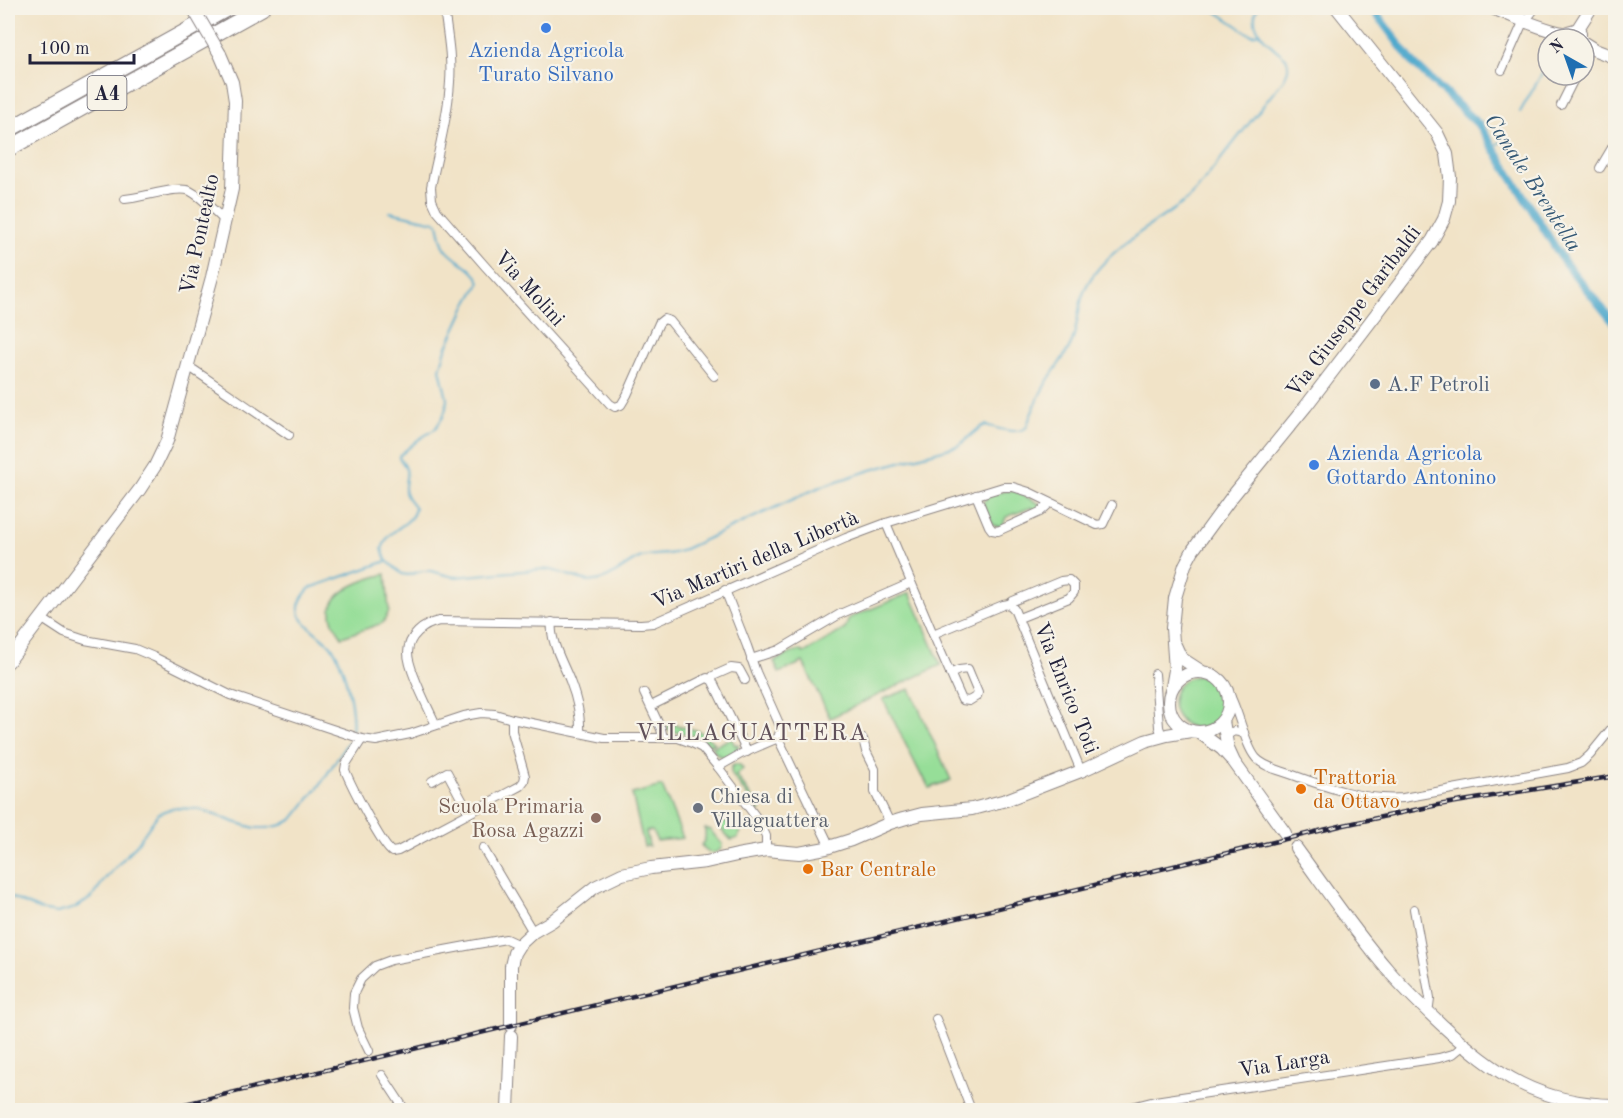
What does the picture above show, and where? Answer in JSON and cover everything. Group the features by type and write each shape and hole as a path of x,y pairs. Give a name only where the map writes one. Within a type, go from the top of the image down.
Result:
{"highway":[{"name":"A4","path":"8,130 228,8"},
{"name":"A4","path":"8,149 262,8"}],"main road":[{"name":"Via Pontealto","path":"8,662 155,466 167,441 188,368 232,189 235,101 232,82 220,54 193,8"},
{"name":"Via Giuseppe Garibaldi","path":"1172,687 1175,670 1172,618 1175,598 1185,565 1193,550 1432,241 1444,219 1449,201 1449,165 1447,154 1437,133 1337,8"},
{"path":"1492,8 1541,27"},
{"path":"1584,27 1591,8"},
{"path":"1596,50 1616,58"},
{"path":"508,1110 511,966 514,953 519,945 533,932 552,921 595,888 622,874 651,868 706,862 766,850 800,853 830,847 890,823 922,814 972,809 1006,801 1081,771 1161,734 1209,731 1217,727 1228,714 1230,706 1227,690 1217,677 1201,671 1181,658 1173,638"},
{"path":"1201,671 1184,675 1172,687 1169,696 1170,712 1182,728 1196,732 1222,749 1234,762 1285,834"},
{"path":"1161,734 1170,712"},
{"path":"1223,721 1228,749 1234,762"},
{"path":"1296,848 1386,969 1464,1045 1495,1069 1526,1087 1565,1100 1585,1104 1616,1105"}],"street":[{"name":"Via Molini","path":"444,8 451,79 431,187 432,200 437,211 615,407 621,405 627,395 659,323 664,319 670,321 714,376"},
{"path":"1502,70 1524,20 1534,8"},
{"path":"1562,105 1570,87"},
{"path":"1600,168 1616,141"},
{"path":"125,199 184,189 192,192 223,219 226,219"},
{"path":"188,368 289,435"},
{"name":"Via Martiri della Libertà","path":"436,725 416,682 408,654 410,644 417,632 430,623 439,621 653,623 846,538 886,523 1003,487 1013,487 1029,492 1097,525 1103,524 1112,505"},
{"path":"976,495 989,526 998,531 1040,512 1050,503"},
{"path":"886,523 950,674"},
{"name":"Via Enrico Toti","path":"933,634 1061,581 1069,580 1074,585 1074,592 1069,598 1019,618"},
{"path":"752,659 779,650 840,614 911,583"},
{"path":"725,590 781,728 778,738 830,847"},
{"name":"Via Enrico Toti","path":"1010,604 1019,618 1081,771"},
{"path":"41,618 64,633 85,640 135,650 154,657 230,695 363,739 376,741 397,737 481,713 495,714 604,738 678,738 702,748 718,767 759,821 766,836 766,850"},
{"path":"552,622 551,634 571,684 580,715 580,733"},
{"path":"712,680 713,676 730,668 739,669 745,680"},
{"path":"1155,674 1161,734"},
{"path":"651,706 707,678 712,680 747,752"},
{"path":"1227,690 1234,701 1244,733 1256,758 1266,765 1323,786 1389,799 1568,768 1581,763 1590,755 1616,723"},
{"path":"644,693 663,738"},
{"path":"363,739 346,764 345,770 387,849 392,852 520,786 525,781 512,731 512,719"},
{"path":"1223,721 1244,733"},
{"path":"1226,739 1234,731 1244,733"},
{"path":"718,767 778,738"},
{"path":"863,739 875,769 875,792 890,823"},
{"path":"432,781 447,772 469,813"},
{"path":"483,848 533,932"},
{"path":"1414,909 1430,998 1426,1010"},
{"path":"369,1051 358,1028 353,1008 354,993 361,979 375,966 391,960 506,939 519,945"},
{"path":"936,1019 971,1110"},
{"name":"Via Larga","path":"1120,1110 1155,1101 1453,1054 1464,1045"},
{"path":"382,1076 405,1110"}],"green space":[{"path":"1015,491 1040,504 1041,507 1032,512 1032,507 1006,517 1000,527 993,525 983,504 984,501 989,496"},
{"path":"386,574 389,611 383,623 342,637 331,615 333,603 338,596 352,586"},
{"path":"910,593 941,665 830,718 803,662 779,673 774,661 799,650 804,653 845,629 849,618"},
{"path":"1199,676 1213,680 1221,688 1225,702 1221,716 1213,724 1199,728 1185,724 1177,716 1173,702 1177,688 1185,680"},
{"path":"910,689 951,780 929,788 883,699"},
{"path":"676,725 699,731 715,743 710,745 691,735 671,732 666,726"},
{"path":"731,738 735,745 738,744 738,749 724,757 718,755 713,747"},
{"path":"736,764 743,769 736,775 761,810 759,812 732,775 731,768"},
{"path":"662,786 683,838 657,841 652,831 646,831 649,846 644,846 632,794"},
{"path":"718,818 723,822 738,824 741,831 738,838 731,840 717,824"},
{"path":"705,828 710,830 722,844 718,851 710,853 701,845 705,839"}],"waterway":[{"path":"1211,8 1248,33 1252,35 1260,33"},
{"path":"352,731 350,700 336,653 307,625 299,613 300,601 310,588 387,561 402,574 408,575 431,571 454,577 545,569 584,580 597,581 609,577 642,557 678,552 822,486 957,446 985,425 1011,431 1026,428 1044,387 1071,344 1083,294 1094,274 1117,250 1186,201 1195,192 1284,79 1288,68 1286,58 1262,36 1258,29 1255,22 1258,8"},
{"name":"Canale Brentella","path":"1372,8 1414,64 1480,126 1565,263 1616,325"},
{"path":"1520,112 1536,84"},
{"path":"1493,147 1502,141"},
{"path":"386,560 382,549 386,540 411,517 415,508 405,493 406,471 399,456 435,429 443,417 447,399 440,369 446,349 480,282 473,272 445,248 438,224 390,212"},
{"path":"8,896 40,910 57,913 72,909 92,897 137,844 158,814 172,808 199,809 255,828 282,825 293,819 320,785 348,742"}],"railway":[{"path":"160,1110 1344,825 1438,805 1616,776"}],"place":[{"name":"Azienda Agricola Turato Silvano","path":"546,28"},
{"name":"A.F Petroli","path":"1375,384"},
{"name":"Azienda Agricola Gottardo Antonino","path":"1314,465"},
{"name":"Trattoria da Ottavo","path":"1301,789"},
{"name":"Chiesa di Villaguattera","path":"698,808"},
{"name":"Scuola Primaria Rosa Agazzi","path":"596,818"},
{"name":"Bar Centrale","path":"808,869"}],"district":[{"name":"VILLAGUATTERA","path":"752,732"}]}
